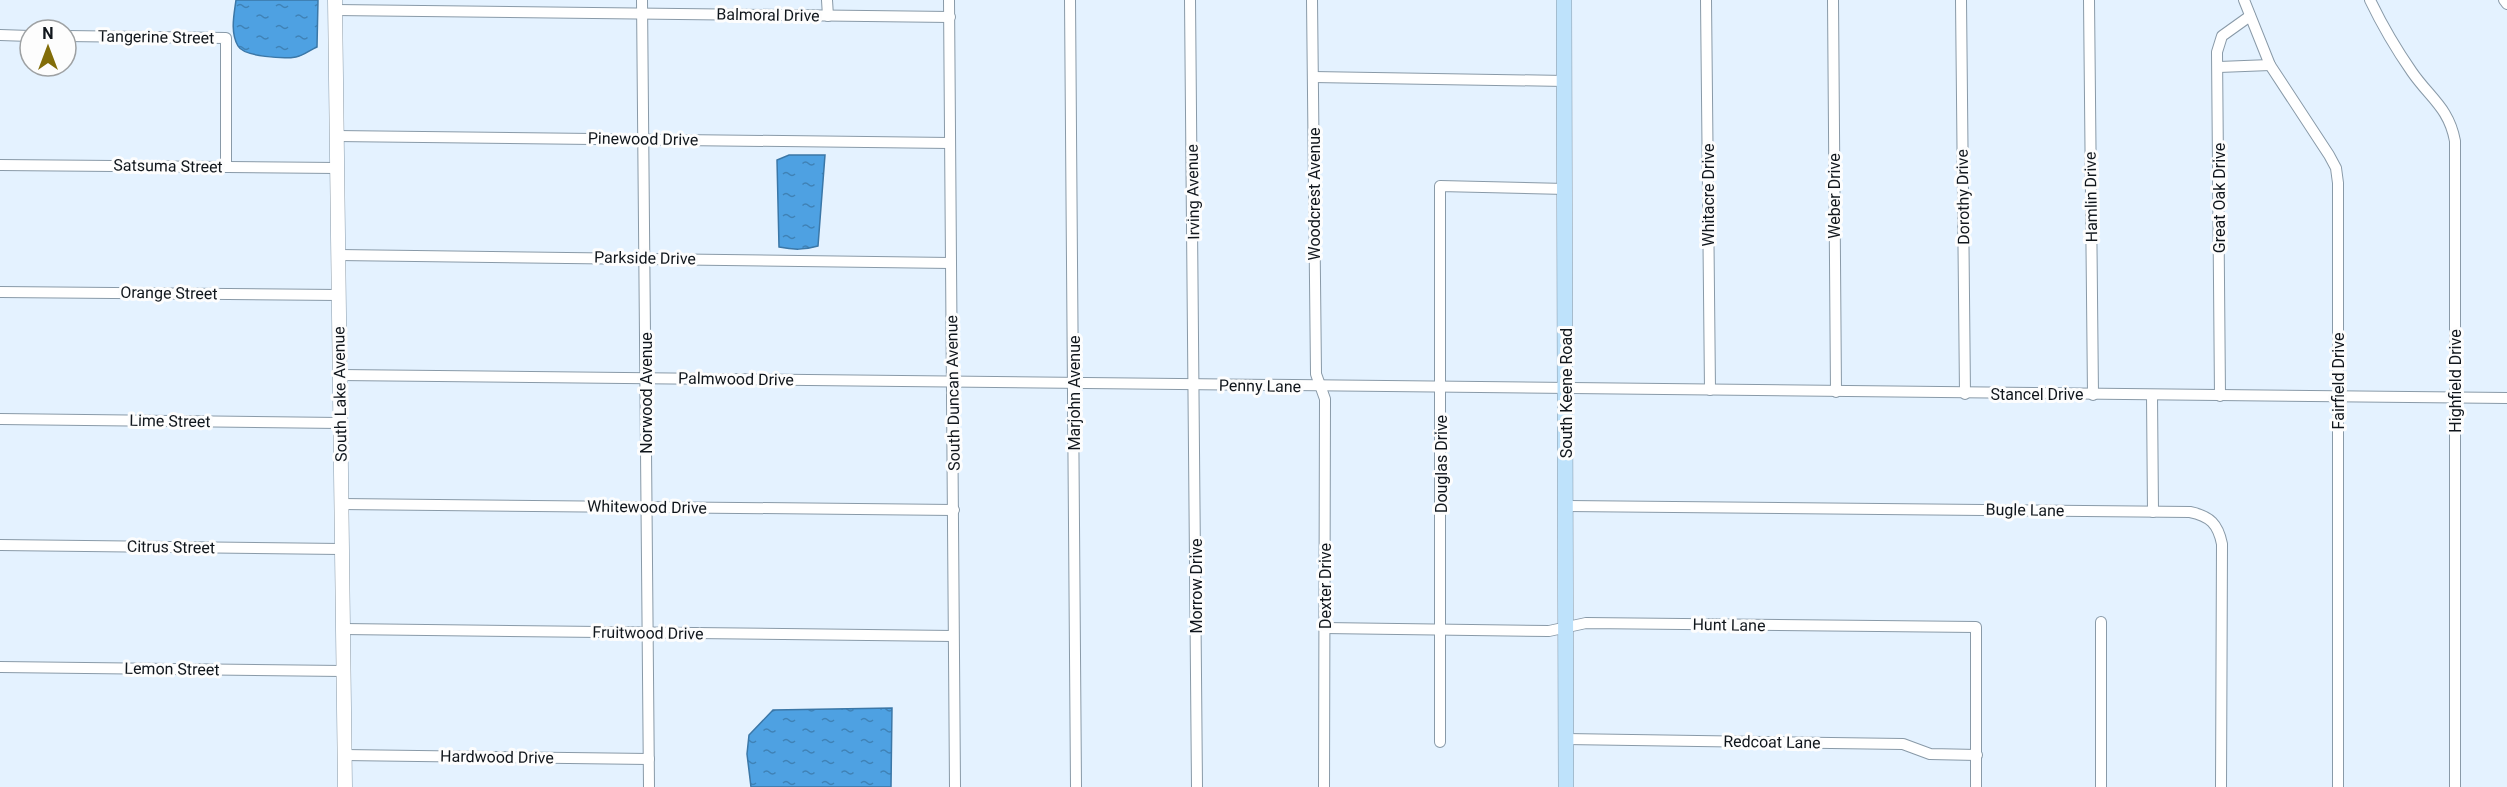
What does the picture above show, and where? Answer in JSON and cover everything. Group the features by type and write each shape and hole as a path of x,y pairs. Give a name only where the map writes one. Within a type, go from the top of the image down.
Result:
{"main road":[{"name":"South Keene Road","path":"1564,0 1567,389 1566,787"}],"street":[{"name":"Norwood Avenue","path":"642,0 649,787"},
{"path":"828,0 828,16"},
{"name":"South Duncan Avenue","path":"949,0 954,787"},
{"name":"Marjohn Avenue","path":"1070,0 1076,787"},
{"name":"Irving Avenue","path":"1190,0 1195,385"},
{"name":"Woodcrest Avenue","path":"1312,0 1316,374 1320,387"},
{"name":"Whitacre Drive","path":"1706,0 1710,390"},
{"name":"Weber Drive","path":"1833,0 1836,392"},
{"name":"Dorothy Drive","path":"1960,0 1965,394"},
{"name":"Hamlin Drive","path":"2089,0 2092,395"},
{"name":"Fairfield Drive","path":"2244,0 2270,65 2336,168 2338,787"},
{"name":"Highfield Drive","path":"2370,0 2389,38 2413,74 2451,122 2455,141 2455,787"},
{"path":"2504,0 2507,4"},
{"name":"Balmoral Drive","path":"335,5 642,14 950,17"},
{"name":"South Lake Avenue","path":"335,5 345,787"},
{"name":"Great Oak Drive","path":"2220,396 2217,52 2222,36 2250,16"},
{"path":"0,35 18,36"},
{"name":"Tangerine Street","path":"78,36 226,38 226,167"},
{"path":"2218,67 2270,65"},
{"path":"1313,77 1564,81"},
{"name":"Pinewood Drive","path":"336,136 950,143"},
{"name":"Satsuma Street","path":"0,165 337,168"},
{"name":"Douglas Drive","path":"1440,742 1440,186 1566,189"},
{"name":"Parkside Drive","path":"339,255 951,263"},
{"name":"Orange Street","path":"0,291 339,295"},
{"name":"Palmwood Drive","path":"340,375 953,382"},
{"name":"Penny Lane","path":"953,382 1567,389"},
{"name":"Morrow Drive","path":"1195,385 1197,787"},
{"name":"Dexter Drive","path":"1320,387 1325,399 1324,787"},
{"name":"Stancel Drive","path":"1567,389 2507,398"},
{"path":"2152,395 2153,512"},
{"name":"Lime Street","path":"0,419 340,423"},
{"name":"Whitewood Drive","path":"341,504 954,510"},
{"name":"Bugle Lane","path":"1567,506 2204,514 2219,531 2222,544 2222,787"},
{"name":"Citrus Street","path":"0,545 341,549"},
{"path":"2101,622 2101,787"},
{"name":"Hunt Lane","path":"1324,628 1549,631 1586,623 1976,627 1976,787"},
{"name":"Fruitwood Drive","path":"343,629 953,636"},
{"name":"Lemon Street","path":"0,668 344,671"},
{"name":"Redcoat Lane","path":"1566,740 1903,744 1930,754 1977,755"},
{"name":"Hardwood Drive","path":"344,755 649,759"}],"water":[{"path":"236,0 318,0 317,47 291,58 265,56 242,50 238,46 233,29"},
{"path":"789,155 825,155 818,246 799,249 779,247 777,160"},
{"path":"892,708 891,787 751,787 747,754 749,735 773,710"}]}
